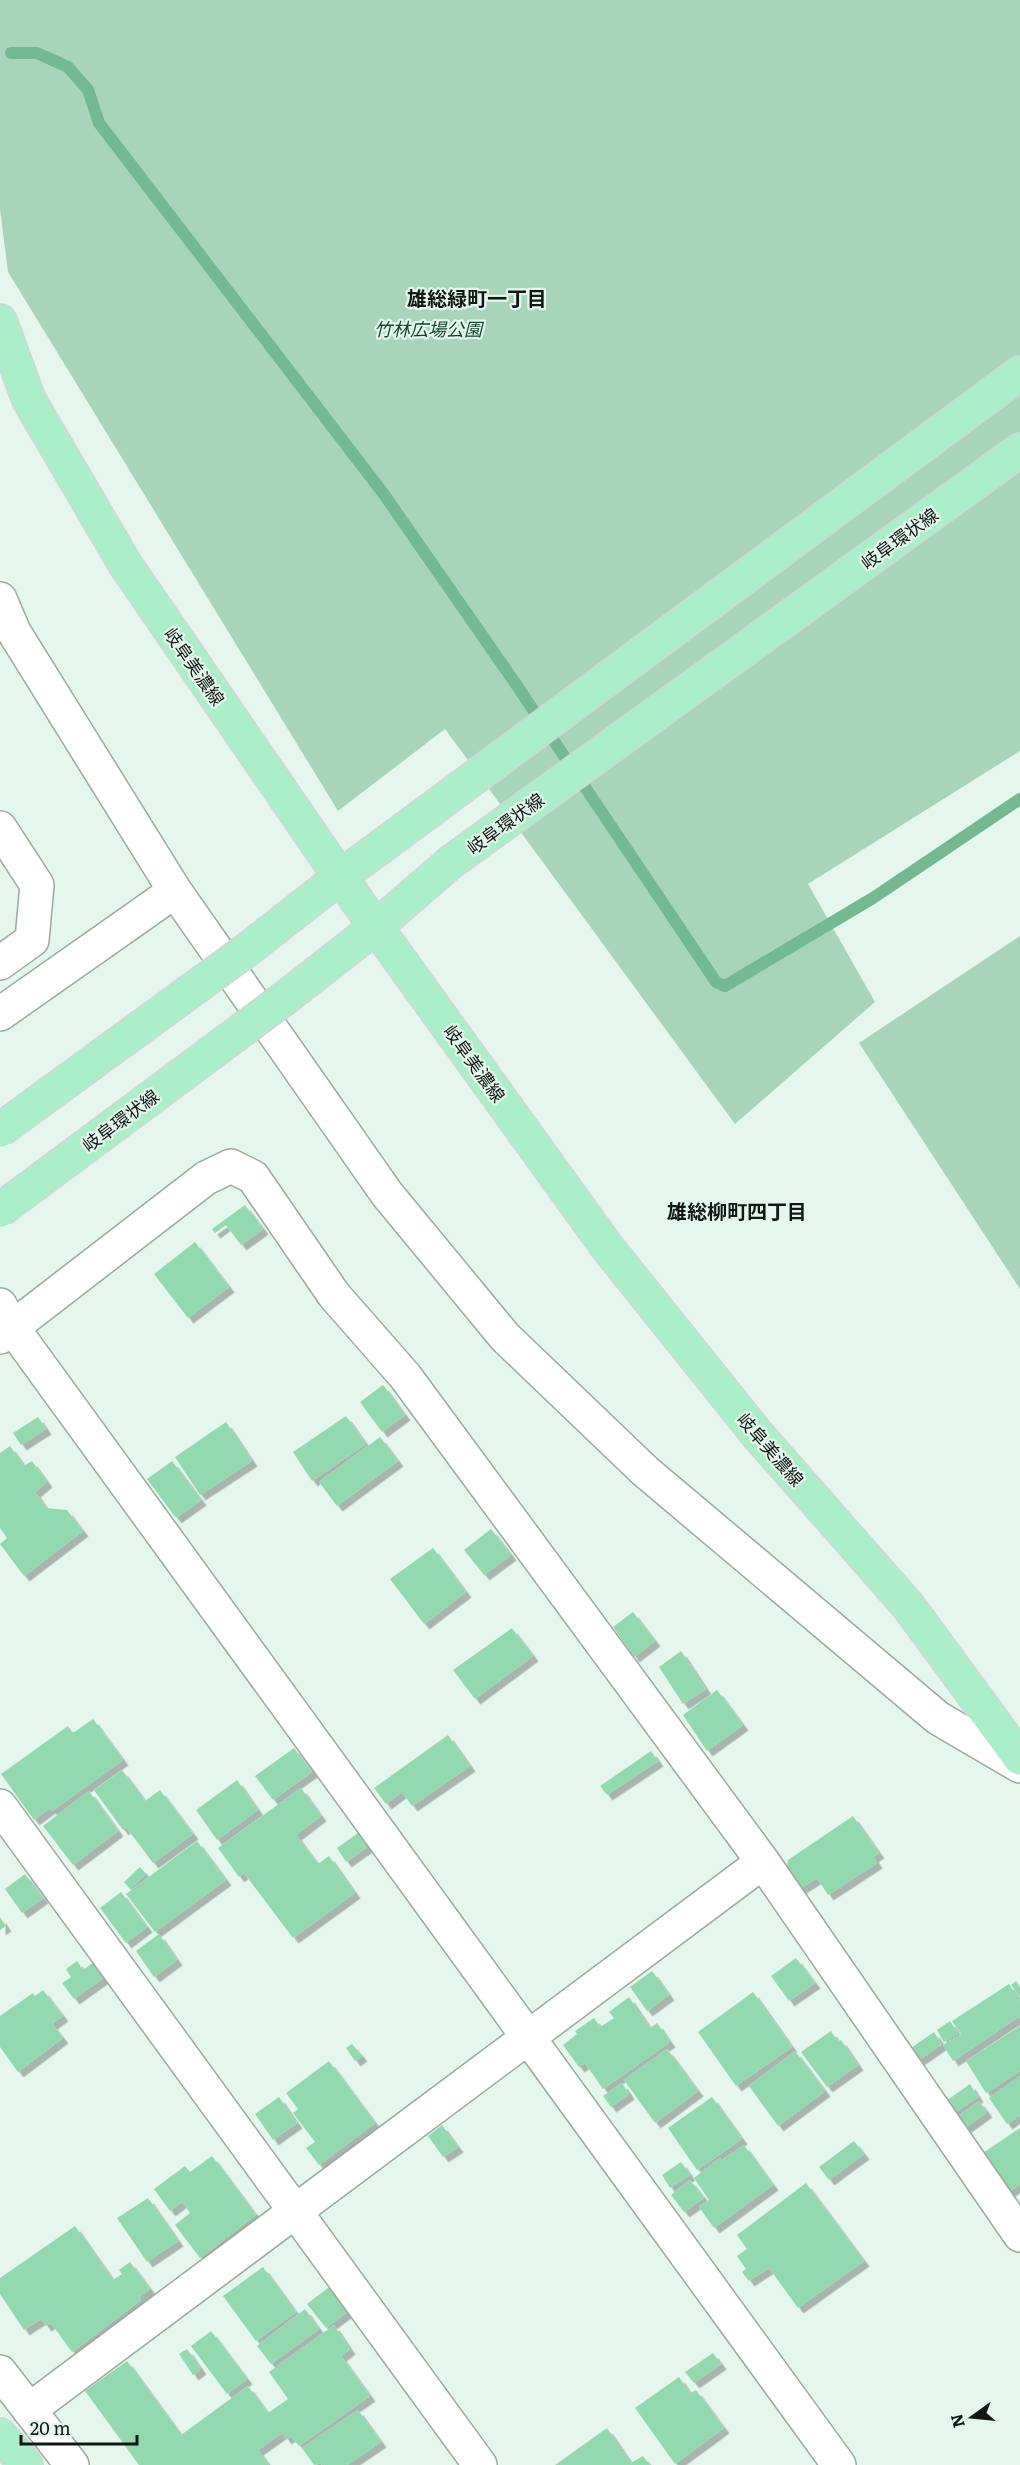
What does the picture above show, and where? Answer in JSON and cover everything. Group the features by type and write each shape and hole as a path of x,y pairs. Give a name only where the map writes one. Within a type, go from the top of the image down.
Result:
{"main road":[{"name":"岐阜美濃線","path":"0,321 29,400 124,564 340,877 607,1247 757,1434 909,1606 1020,1758"},
{"path":"0,1130 248,949 340,877 1020,373"},
{"name":"岐阜環状線","path":"0,1209 285,998 377,926 451,862 1020,450"},
{"path":"0,2435 26,2465"}],"street":[{"path":"0,599 14,632 175,891 387,1194 506,1337 645,1471 938,1718 1020,1766"},
{"path":"0,828 37,885 32,939 0,963"},
{"path":"0,1014 175,891"},
{"path":"839,2465 529,2036 4,1323 206,1179 231,1166 253,1177 334,1295 405,1376 764,1862 1020,2235"},
{"path":"0,1806 480,2465"},
{"path":"29,2410 764,1862"},
{"path":"0,2372 72,2465"}],"green space":[{"name":"竹林広場公園","path":"0,0 1020,0 1020,751 808,884 875,1002 735,1124 445,729 338,811 8,272 0,209"},
{"path":"1020,936 1020,1289 859,1043"}],"building":[{"path":"245,1205 263,1229 241,1245 226,1225 215,1233 212,1229"},
{"path":"195,1242 229,1287 188,1318 154,1274"},
{"path":"383,1385 405,1415 382,1432 360,1402"},
{"path":"346,1416 366,1444 312,1481 293,1452"},
{"path":"38,1417 46,1429 21,1445 13,1433"},
{"path":"226,1422 252,1461 200,1495 175,1457"},
{"path":"380,1437 398,1461 337,1506 319,1482"},
{"path":"10,1446 24,1466 32,1461 47,1482 35,1492 46,1508 67,1510 83,1531 24,1576 0,1544 7,1538 0,1528 0,1453"},
{"path":"172,1461 201,1500 176,1518 147,1479"},
{"path":"491,1529 511,1555 484,1575 464,1550"},
{"path":"433,1548 466,1592 424,1624 390,1579"},
{"path":"633,1612 655,1641 634,1657 613,1627"},
{"path":"512,1628 533,1656 475,1699 453,1670"},
{"path":"681,1651 706,1689 683,1704 659,1667"},
{"path":"717,1690 743,1725 707,1751 683,1715"},
{"path":"93,1719 123,1760 52,1811 50,1808 34,1820 1,1774 68,1726 73,1733"},
{"path":"448,1735 470,1766 412,1806 402,1792 386,1804 374,1788"},
{"path":"294,1748 312,1772 273,1800 255,1776"},
{"path":"651,1751 658,1761 607,1795 600,1786"},
{"path":"122,1770 145,1801 160,1790 193,1834 153,1863 126,1827 123,1830 94,1790"},
{"path":"237,1780 258,1810 217,1840 196,1810"},
{"path":"301,1788 321,1816 296,1835 318,1864 329,1856 355,1893 293,1938 244,1873 239,1877 218,1848"},
{"path":"89,1791 118,1831 73,1865 43,1826"},
{"path":"853,1816 879,1853 873,1857 877,1863 828,1895 817,1878 798,1890 786,1873 788,1860"},
{"path":"358,1833 367,1847 346,1862 337,1848"},
{"path":"197,1841 226,1880 155,1932 126,1894"},
{"path":"140,1867 146,1874 130,1889 124,1882"},
{"path":"25,1874 43,1898 22,1913 5,1889"},
{"path":"121,1892 147,1927 126,1943 100,1908"},
{"path":"0,1917 6,1926 0,1930"},
{"path":"159,1934 177,1960 154,1977 136,1951"},
{"path":"796,1958 815,1983 789,2001 771,1976"},
{"path":"77,1961 83,1970 94,1962 105,1977 74,1999 62,1983 71,1977 66,1969"},
{"path":"652,1971 669,1995 647,2011 630,1987"},
{"path":"1016,1981 1020,1987 1020,1997 1011,1985"},
{"path":"1009,1984 1020,2001 1020,2016 953,2061 943,2045 961,2034 952,2021"},
{"path":"43,1990 63,2016 52,2024 63,2038 18,2072 0,2047 0,2016 33,1993 35,1996"},
{"path":"753,1992 792,2047 736,2086 698,2032"},
{"path":"629,1997 650,2028 657,2023 670,2042 603,2089 585,2063 579,2067 563,2045 577,2034 575,2031 594,2018 600,2027 614,2018 609,2012"},
{"path":"950,2021 958,2033 944,2042 937,2030"},
{"path":"1020,2026 1020,2071 986,2093 966,2061"},
{"path":"831,2031 838,2042 841,2040 858,2065 827,2087 801,2052"},
{"path":"934,2032 942,2044 919,2060 911,2048"},
{"path":"352,2044 362,2056 355,2061 346,2048"},
{"path":"667,2049 698,2091 655,2123 624,2080"},
{"path":"795,2051 825,2091 778,2126 749,2086"},
{"path":"329,2061 375,2123 319,2165 306,2148 315,2142 293,2113 298,2109 286,2093"},
{"path":"1020,2076 1020,2115 1007,2124 989,2098"},
{"path":"622,2083 629,2094 611,2107 603,2096"},
{"path":"970,2084 978,2097 954,2113 946,2101"},
{"path":"279,2097 297,2123 273,2140 255,2114"},
{"path":"712,2097 742,2139 697,2170 668,2128"},
{"path":"979,2101 987,2112 965,2128 957,2117"},
{"path":"442,2125 458,2147 443,2157 428,2136"},
{"path":"1020,2128 1020,2184 1006,2194 980,2155"},
{"path":"854,2141 864,2154 829,2180 819,2167"},
{"path":"744,2145 773,2185 714,2228 699,2207 709,2200 694,2178 720,2158 721,2161"},
{"path":"212,2156 256,2215 200,2258 175,2225 190,2213 182,2202 170,2211 154,2189 185,2166 190,2172"},
{"path":"681,2162 690,2175 670,2188 662,2175"},
{"path":"690,2180 704,2198 684,2212 671,2195"},
{"path":"806,2183 864,2261 798,2308 769,2268 749,2281 742,2272 746,2269 737,2256 747,2249 737,2235"},
{"path":"148,2198 178,2241 147,2262 117,2218"},
{"path":"75,2226 113,2280 122,2274 119,2270 130,2262 150,2289 139,2297 141,2300 72,2352 51,2323 46,2326 41,2319 24,2330 0,2294 0,2278"},
{"path":"263,2267 296,2312 256,2341 223,2296"},
{"path":"329,2287 347,2312 326,2328 307,2304"},
{"path":"305,2309 319,2329 271,2364 257,2346"},
{"path":"334,2325 350,2349 341,2356 370,2396 299,2446 291,2436 286,2439 282,2433 258,2450 269,2465 139,2465 85,2391 127,2361 181,2435 248,2386 268,2413 288,2399 269,2372"},
{"path":"211,2331 247,2379 227,2394 191,2346"},
{"path":"187,2349 201,2369 193,2375 179,2354"},
{"path":"713,2353 721,2364 694,2383 685,2372"},
{"path":"679,2377 690,2393 696,2390 724,2428 675,2464 635,2408"},
{"path":"358,2410 381,2442 347,2465 322,2465 321,2463 314,2465 302,2448"},
{"path":"607,2428 631,2463 643,2456 650,2465 555,2465"}],"waterway":[{"path":"11,53 37,53 68,67 88,90 99,123 383,493 511,677 716,982 725,986 873,898 1020,799"}],"district":[{"name":"雄総緑町一丁目","path":"477,297"},
{"name":"雄総柳町四丁目","path":"737,1210"}]}
